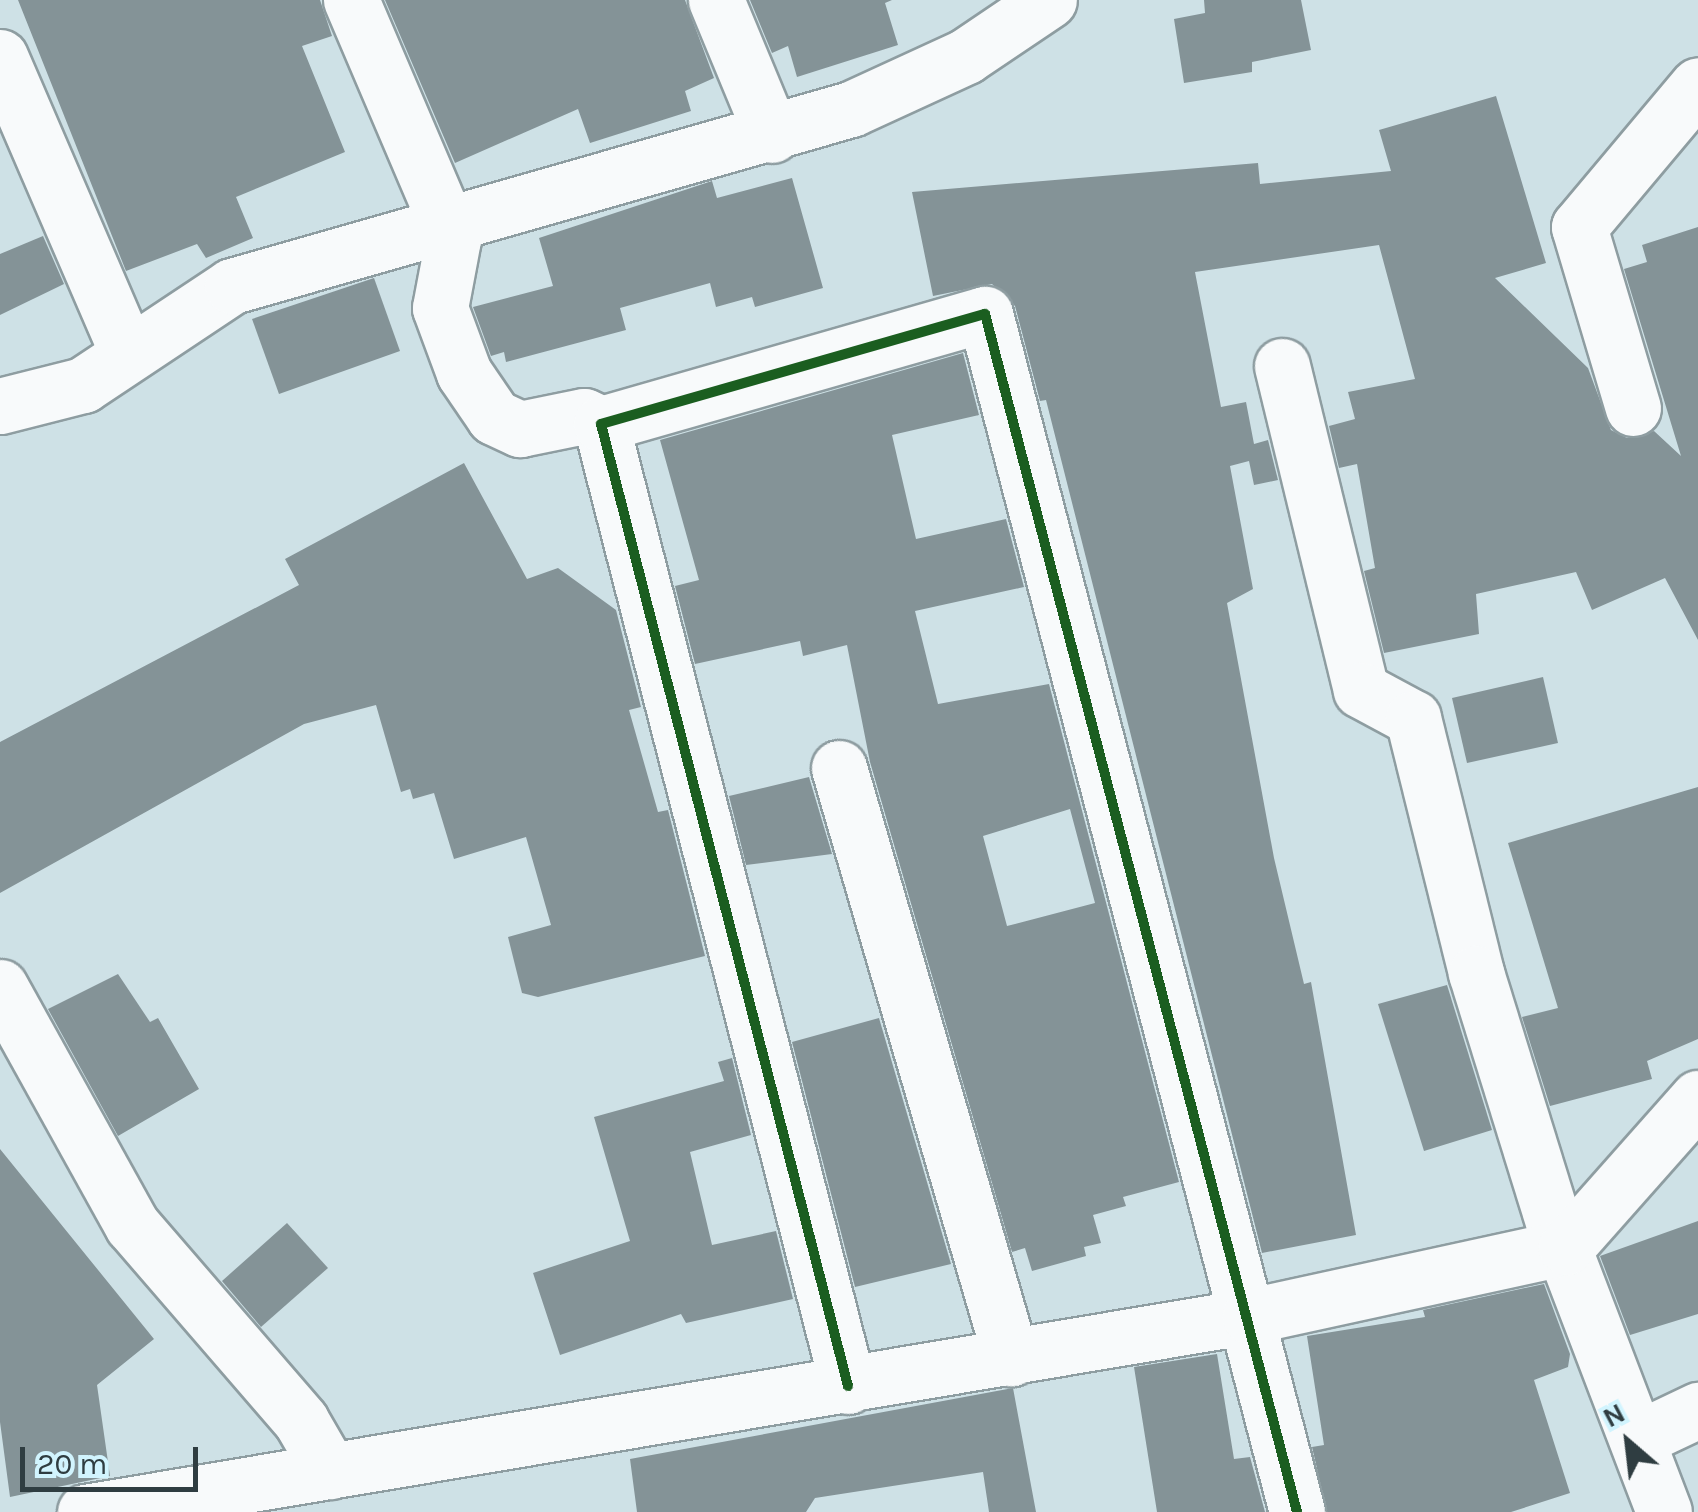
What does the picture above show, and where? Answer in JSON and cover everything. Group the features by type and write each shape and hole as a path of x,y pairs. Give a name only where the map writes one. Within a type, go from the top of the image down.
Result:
{"street":[{"path":"352,0 448,226 444,331 494,417 520,429 584,416 601,424 985,314 1250,1316 1296,1512"},
{"path":"716,0 772,136"},
{"path":"0,406 56,397 232,286 772,136 925,78 1042,2"},
{"path":"0,57 128,354"},
{"path":"1633,408 1580,227 1698,84"},
{"path":"1282,366 1362,690 1413,718 1476,973 1566,1247 1664,1512"},
{"path":"601,424 848,1386"},
{"path":"839,768 1011,1358"},
{"path":"0,987 132,1224 301,1421 330,1471"},
{"path":"84,1512 258,1497 330,1471 1250,1316 1566,1247 1698,1098"},
{"path":"1637,1439 1698,1410"}],"building":[{"path":"18,0 320,0 332,36 302,46 345,152 236,197 253,238 206,258 197,244 126,271"},
{"path":"385,0 685,0 714,78 685,91 691,111 590,143 578,109 455,163"},
{"path":"750,0 892,0 885,3 898,45 797,77 788,46 772,53"},
{"path":"1204,0 1301,0 1311,50 1252,62 1252,72 1184,83 1174,19 1205,13"},
{"path":"1496,96 1546,263 1495,278 1588,368 1611,430 1627,438 1654,431 1681,456 1624,269 1647,262 1642,245 1698,227 1698,640 1665,578 1592,610 1576,572 1476,594 1479,634 1384,653 1364,571 1375,568 1357,464 1339,468 1329,426 1355,419 1348,392 1415,379 1379,245 1195,272 1221,407 1246,402 1254,444 1268,440 1278,480 1254,485 1249,461 1230,466 1253,589 1227,603 1274,858 1304,984 1311,982 1356,1235 1262,1253 1046,400 1040,401 1015,306 992,284 933,296 912,192 1258,163 1260,184 1391,171 1379,130"},
{"path":"792,178 823,288 755,307 752,297 716,307 710,283 620,308 626,330 506,362 504,352 491,356 473,307 553,286 539,238 712,181 717,198"},
{"path":"43,236 64,284 0,315 0,254"},
{"path":"374,278 400,351 279,394 252,319"},
{"path":"963,353 979,415 892,435 916,539 1006,519 1024,587 915,611 938,704 1049,684 1179,1182 1123,1197 1126,1206 1093,1215 1101,1243 1084,1247 1086,1256 1032,1271 1025,1248 1012,1252 870,762 847,645 803,656 800,641 695,664 675,586 699,580 660,440","holes":["1070,809 1095,903 1007,926 983,836"]},
{"path":"464,463 527,579 558,568 616,610 641,707 629,710 658,812 668,810 705,956 538,997 522,993 508,937 551,925 526,837 454,859 434,793 413,799 410,789 401,792 376,705 304,724 0,893 0,742 299,585 285,559"},
{"path":"1543,677 1558,743 1467,763 1452,698"},
{"path":"809,777 832,854 746,865 729,796"},
{"path":"1698,787 1698,1039 1647,1061 1652,1079 1550,1106 1522,1017 1558,1008 1508,843"},
{"path":"118,974 150,1022 158,1018 199,1089 118,1136 48,1009"},
{"path":"1447,985 1492,1130 1424,1151 1378,1004"},
{"path":"879,1018 951,1264 855,1287 792,1042"},
{"path":"732,1058 751,1135 690,1152 712,1245 776,1231 793,1299 686,1323 681,1314 560,1355 533,1273 630,1241 594,1117 724,1081 718,1062"},
{"path":"0,1149 154,1339 97,1385 110,1476 10,1497 0,1422"},
{"path":"1698,1221 1698,1314 1630,1335 1600,1256"},
{"path":"287,1223 328,1268 261,1327 222,1281"},
{"path":"1544,1284 1570,1354 1568,1367 1534,1380 1570,1493 1511,1512 1327,1512 1312,1447 1324,1445 1307,1336 1425,1317 1423,1310"},
{"path":"1217,1354 1234,1459 1250,1457 1265,1512 1157,1512 1134,1367"},
{"path":"1013,1388 1036,1512 989,1512 983,1472 815,1498 806,1512 637,1512 630,1459"}],"cycle path":[{"path":"848,1386 601,424 985,314 1297,1512"}]}
